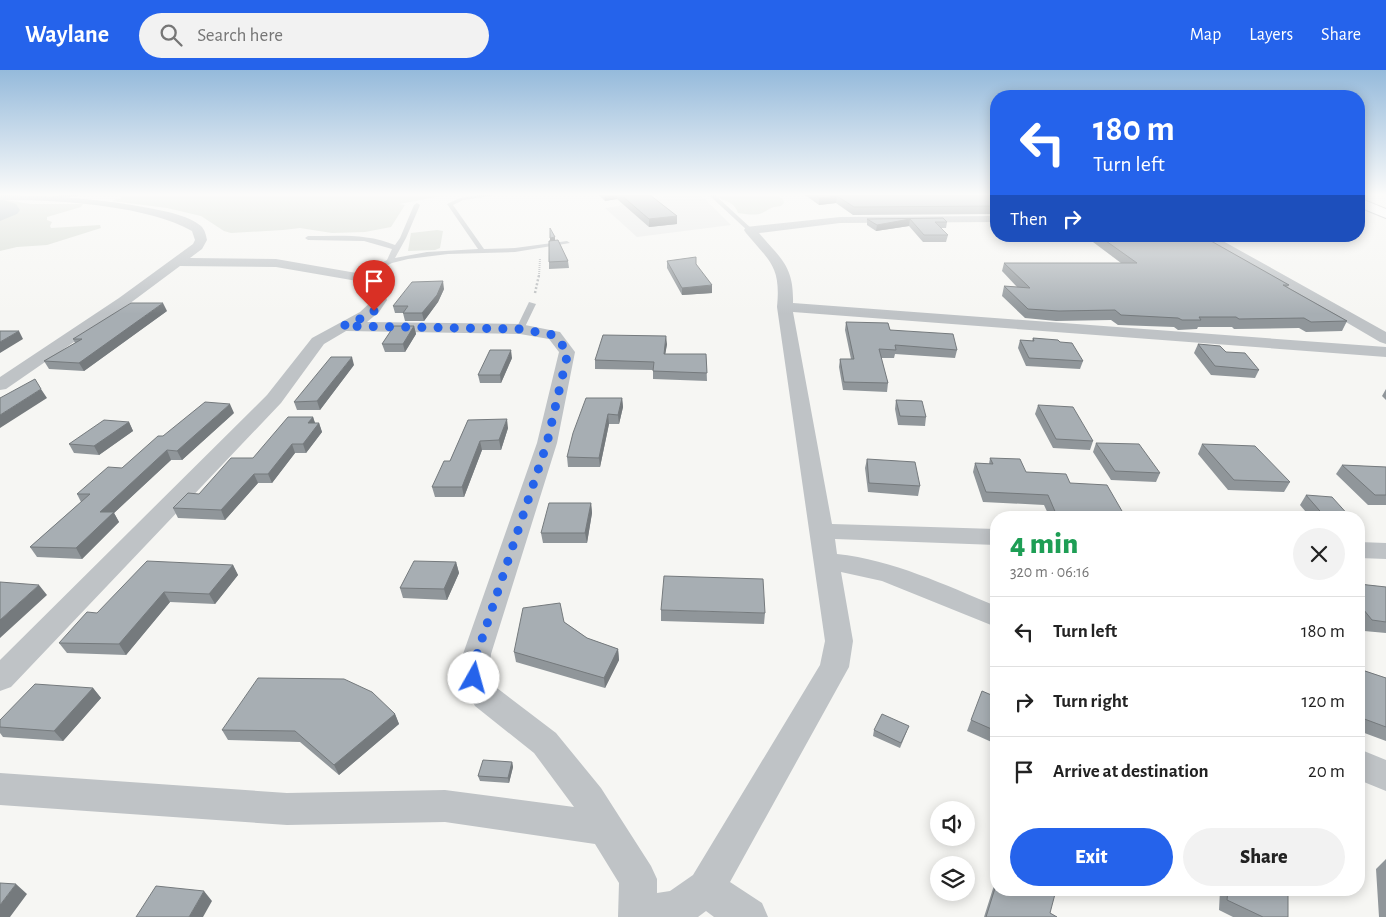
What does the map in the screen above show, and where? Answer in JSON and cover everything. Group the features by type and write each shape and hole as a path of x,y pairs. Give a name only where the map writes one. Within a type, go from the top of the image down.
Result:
{"street":[{"path":"0,385 178,262 198,246 201,240 199,235"},
{"path":"343,326 520,329 554,335 568,352 547,443 477,654 474,678 486,697 545,743 589,799 605,828 638,878 639,917 678,908 706,888 834,667 839,641 786,307 786,289 782,268 754,235"},
{"path":"1215,242 1386,339"},
{"path":"0,680 274,399 318,341 374,311 380,300 378,290 368,280 276,263 178,262"},
{"path":"786,307 1386,352"},
{"path":"825,546 990,537"},
{"path":"825,546 850,563 874,568 990,615"},
{"path":"1365,550 1386,551"},
{"path":"1365,767 1386,776"},
{"path":"0,789 287,809 445,806 605,828"},
{"path":"706,888 748,917"}],"lane":[{"path":"389,263 404,235"},
{"path":"471,235 482,251"},
{"path":"308,238 361,238 396,248"},
{"path":"368,280 369,275 378,268 414,255 499,251 567,243"},
{"path":"520,329 532,304"}],"path":[{"path":"532,304 540,272 539,246"}],"shaded area":[{"path":"0,235 80,235 47,245 17,247 0,251"},
{"path":"411,235 442,235 440,248 435,250 408,251"},
{"path":"634,235 656,235 637,237"}],"building":[{"path":"558,240 568,261 549,262 549,241"},
{"path":"1107,242 1213,242 1289,285 1283,285 1347,321 1311,322 1304,318 1239,319 1236,317 1199,317 1201,320 1182,320 1178,318 1121,315 1115,310 1059,311 1028,309 1004,286 1030,288 1004,263 1137,263"},
{"path":"696,257 696,264 712,285 682,288 667,261"},
{"path":"443,281 437,295 422,313 403,313 408,306 393,306 412,282"},
{"path":"131,303 163,303 79,363 44,361 82,339 73,339"},
{"path":"846,322 888,323 890,330 953,334 957,350 895,345 896,350 879,349 888,383 844,382 840,359 854,359"},
{"path":"394,326 414,326 403,344 382,344"},
{"path":"0,331 19,331 0,342"},
{"path":"603,335 666,336 664,354 706,354 707,373 653,371 654,362 595,360"},
{"path":"1033,338 1072,343 1083,361 1029,358 1020,340 1034,341"},
{"path":"1198,344 1220,346 1226,352 1245,353 1259,370 1215,366"},
{"path":"490,350 511,350 500,375 478,375"},
{"path":"331,357 352,357 317,401 294,402"},
{"path":"35,379 41,389 0,415 0,398"},
{"path":"586,398 622,398 618,415 608,414 599,458 567,457 573,433"},
{"path":"896,400 922,401 926,417 900,416"},
{"path":"205,402 230,404 177,451 167,450 100,512 114,512 76,548 30,547 90,494 77,494 108,467 122,468 158,436 163,436"},
{"path":"1038,405 1073,407 1093,441 1056,439"},
{"path":"288,417 313,417 308,423 319,423 303,444 292,444 268,474 254,474 221,510 173,508 188,493 199,494 231,458 253,458"},
{"path":"507,419 499,440 480,441 462,487 432,487 444,461 450,461 468,420"},
{"path":"104,420 129,422 94,446 69,444"},
{"path":"1096,443 1139,444 1160,473 1115,471"},
{"path":"1202,444 1255,446 1290,482 1234,480"},
{"path":"990,458 1020,459 1026,472 1066,474 1070,483 1107,485 1122,511 1055,511 1048,495 986,492 975,463 993,464"},
{"path":"867,459 915,462 920,486 869,483"},
{"path":"1342,465 1386,467 1386,495 1375,495"},
{"path":"1306,495 1332,497 1345,511 1320,511"},
{"path":"549,503 591,503 585,533 541,533"},
{"path":"147,561 233,565 209,594 164,592 119,644 59,643 87,612 97,613"},
{"path":"414,561 456,562 444,589 400,588"},
{"path":"664,576 763,579 765,613 661,610"},
{"path":"0,582 39,585 0,620"},
{"path":"1365,585 1386,587 1386,622 1372,620 1365,611"},
{"path":"560,603 564,622 587,638 618,649 604,678 514,652 523,608"},
{"path":"1365,671 1386,678 1386,727 1365,719"},
{"path":"258,678 344,679 372,692 395,714 334,765 295,731 222,730"},
{"path":"35,684 93,688 54,731 0,727 0,720"},
{"path":"982,691 990,694 990,728 971,720"},
{"path":"882,714 909,726 901,743 874,730"},
{"path":"483,760 512,762 508,778 478,776"},
{"path":"0,883 16,884 0,905"},
{"path":"156,886 204,891 189,917 136,917"},
{"path":"993,896 1054,896 1050,913 1057,917 986,917"},
{"path":"1227,896 1288,896 1288,917 1263,917 1227,900"}],"route":[{"path":"374,311 343,326 520,329 554,335 568,352 547,443 477,654 474,678"}]}
